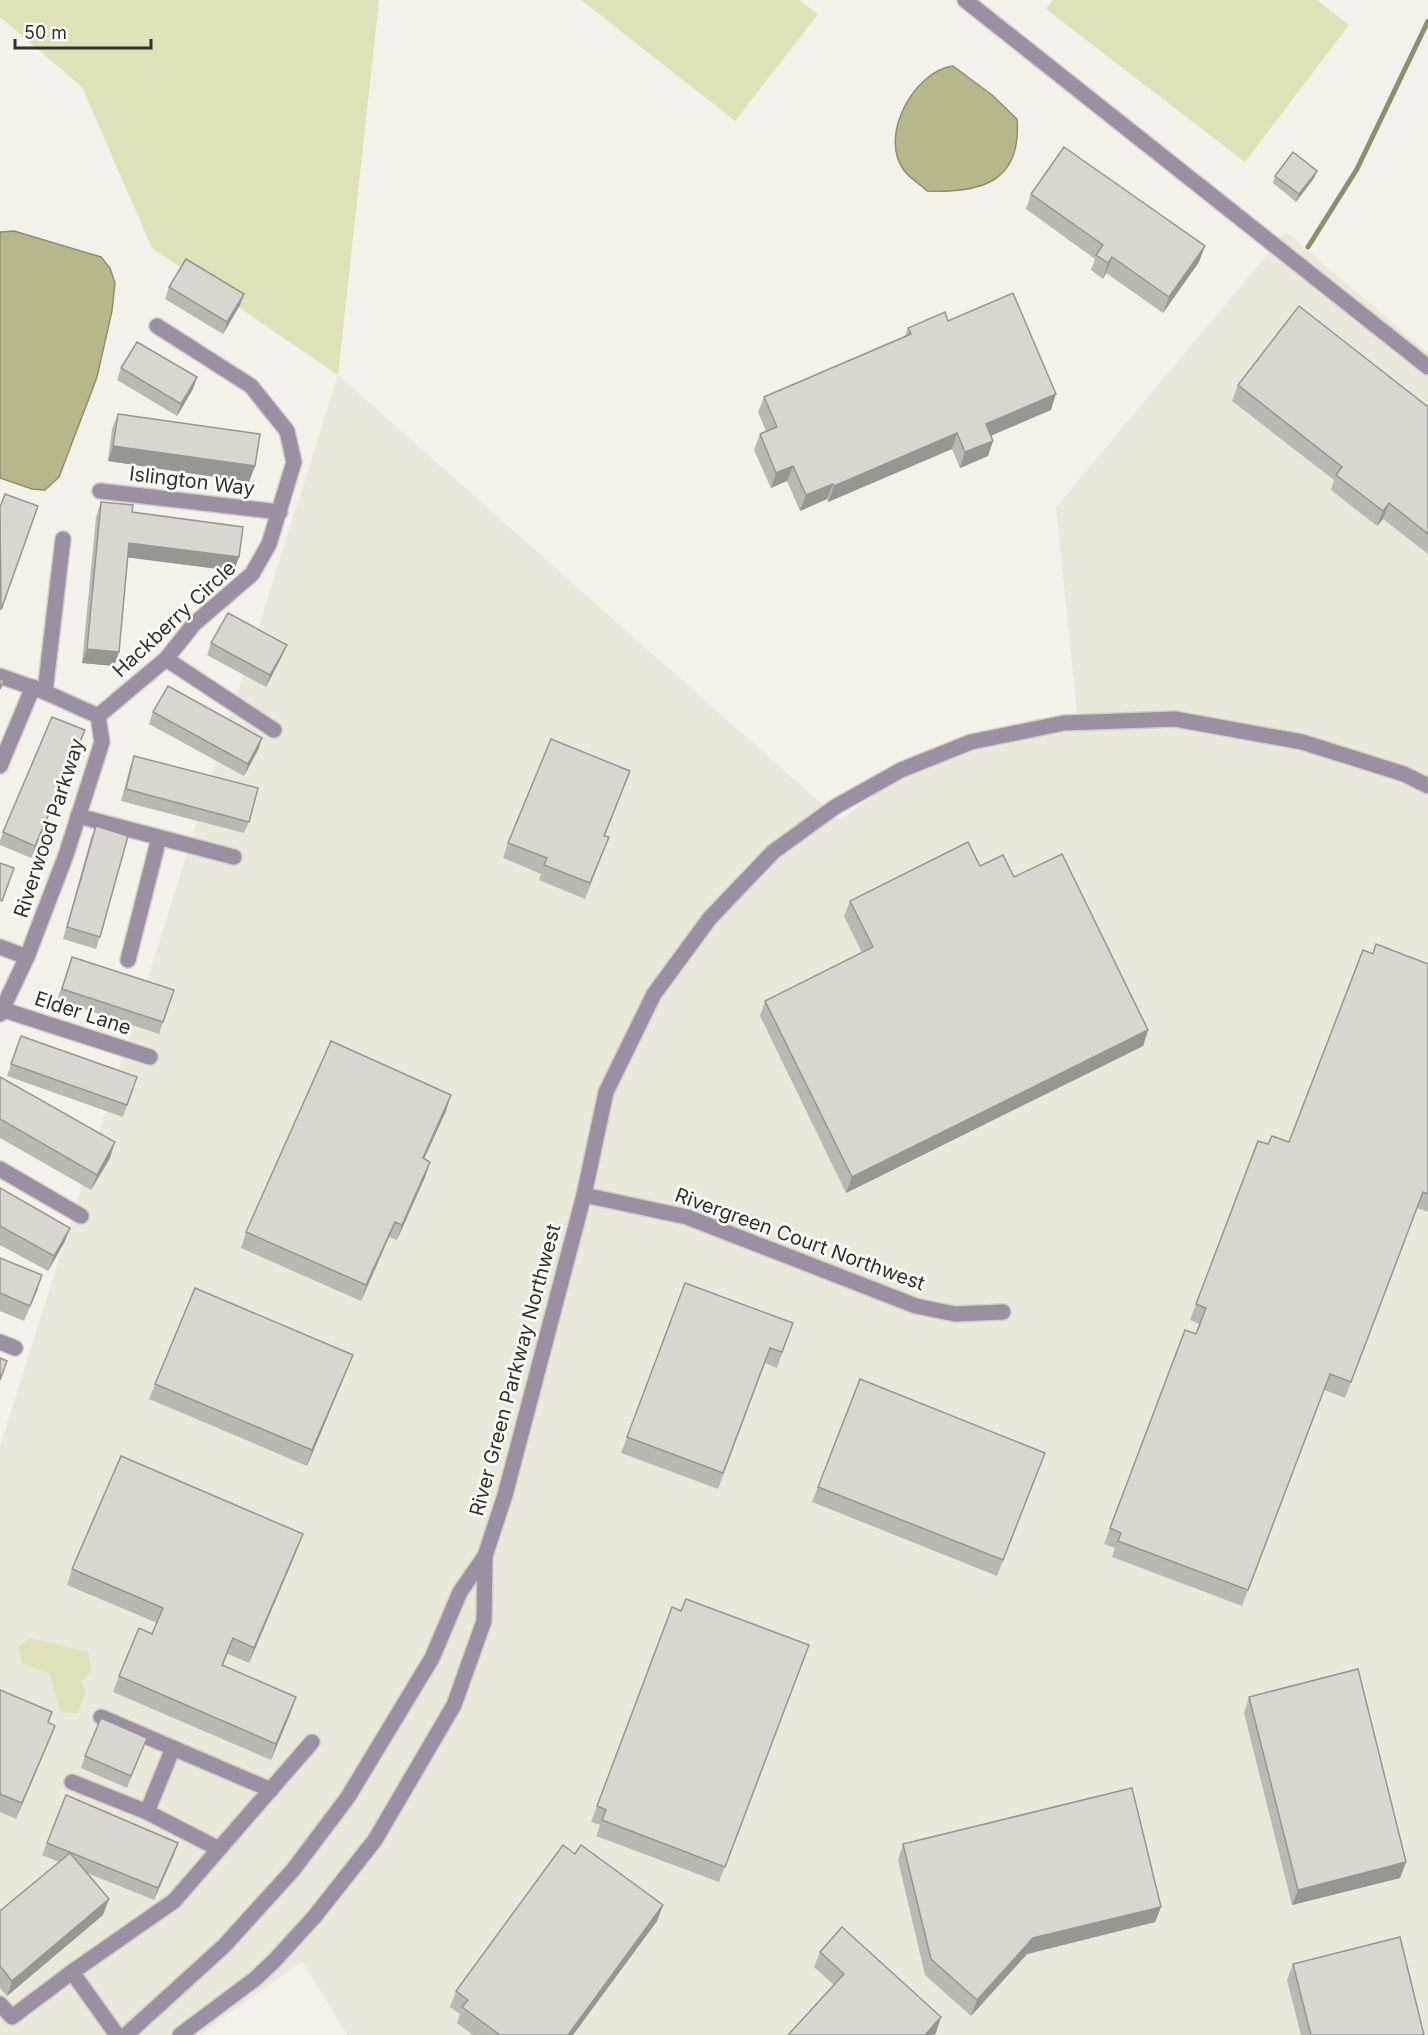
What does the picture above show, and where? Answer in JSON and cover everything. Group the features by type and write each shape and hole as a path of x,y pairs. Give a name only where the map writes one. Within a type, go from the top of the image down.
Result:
{"street":[{"path":"965,0 1428,367"},
{"name":"Hackberry Circle","path":"98,716 166,659 194,624 252,574 269,544 294,462 287,431 251,386 157,326"},
{"name":"Islington Way","path":"100,491 280,512"},
{"path":"0,766 39,690 63,539"},
{"path":"166,659 274,730"},
{"name":"Riverwood Parkway","path":"0,676 98,716 102,742 48,905 2,1012"},
{"name":"River Green Parkway Northwest","path":"126,2035 249,1920 293,1870 341,1806 432,1658 460,1592 484,1556 505,1495 584,1195 606,1092 654,994 710,918 773,852 836,807 901,770 971,742 1064,723 1174,719 1302,742 1404,774 1428,786"},
{"path":"78,816 234,857"},
{"path":"128,960 159,838"},
{"path":"0,947 27,957"},
{"name":"Elder Lane","path":"2,1012 150,1057"},
{"path":"0,1170 81,1216"},
{"name":"Rivergreen Court Northwest","path":"584,1195 687,1217 916,1306 955,1314 1003,1312"},
{"path":"0,1342 15,1348"},
{"name":"River Green Parkway Northwest","path":"180,2035 255,1979 275,1960 315,1916 375,1840 454,1705 484,1621 484,1556"},
{"path":"101,1717 271,1790"},
{"path":"0,2004 12,2017 174,1901 312,1743"},
{"path":"147,1812 173,1748"},
{"path":"72,1782 147,1812 219,1849"},
{"path":"72,1972 117,2035"}],"shaded area":[{"path":"0,0 379,0 338,375 152,248 82,87 0,17"},
{"path":"581,0 799,0 818,14 735,121"},
{"path":"1053,0 1317,0 1349,25 1245,162 1046,9"},
{"path":"953,66 992,95 1017,119 1017,141 1012,158 1005,170 994,180 964,190 927,191 905,172 897,155 895,139 898,122 914,92 926,79 939,70"},
{"path":"14,231 101,257 110,268 115,283 112,311 97,377 59,477 45,490 32,489 0,478 0,232"},
{"path":"1286,232 1428,353 1428,2035 347,2035 302,1961 200,2035 0,2035 0,1446 338,375 840,820 906,773 972,734 1078,724 1056,507"},
{"path":"31,1638 88,1652 91,1671 81,1682 86,1692 78,1713 61,1712 49,1673 22,1664 18,1646"}],"building":[{"path":"1064,147 1205,246 1169,297 1112,257 1108,263 1096,255 1103,245 1031,194"},
{"path":"1293,152 1317,171 1299,194 1275,176"},
{"path":"186,259 244,294 227,322 169,287"},
{"path":"1013,293 1056,394 986,424 993,441 965,452 957,433 834,486 833,484 806,495 793,466 776,473 760,434 777,427 764,397 911,334 908,328 945,312 948,321"},
{"path":"1299,306 1428,407 1428,534 1389,503 1383,511 1336,475 1342,467 1238,385"},
{"path":"137,342 197,377 181,404 121,368"},
{"path":"118,414 260,434 255,466 113,446"},
{"path":"5,494 38,506 1,610 0,507"},
{"path":"101,502 133,505 132,512 243,527 239,557 129,543 119,652 87,649"},
{"path":"228,613 287,645 270,675 211,643"},
{"path":"168,686 262,738 248,764 153,712"},
{"path":"52,717 85,730 35,846 3,832"},
{"path":"551,739 630,771 604,836 609,837 590,883 544,865 547,858 508,843"},
{"path":"134,756 258,788 249,822 126,789"},
{"path":"96,826 128,836 100,937 67,927"},
{"path":"968,842 980,866 1003,855 1014,877 1062,854 1148,1030 852,1177 765,1001 873,947 850,901"},
{"path":"0,863 14,868 2,901 0,900"},
{"path":"1376,944 1428,964 1428,1194 1423,1192 1351,1382 1330,1374 1248,1590 1118,1541 1121,1533 1110,1528 1185,1330 1196,1334 1206,1308 1196,1304 1258,1141 1268,1144 1272,1136 1289,1142 1363,950 1373,954"},
{"path":"72,957 174,990 163,1022 62,989"},
{"path":"21,1036 137,1077 127,1105 11,1064"},
{"path":"331,1041 451,1095 423,1158 430,1162 402,1225 395,1222 366,1285 246,1232"},
{"path":"0,1077 115,1142 97,1175 0,1119"},
{"path":"0,1188 70,1228 54,1256 0,1226"},
{"path":"0,1258 42,1275 30,1306 0,1293"},
{"path":"685,1283 793,1323 782,1352 770,1348 723,1473 627,1437"},
{"path":"195,1288 353,1355 312,1450 155,1384"},
{"path":"0,1358 7,1361 0,1380"},
{"path":"860,1379 1045,1453 1003,1560 818,1487"},
{"path":"121,1456 303,1534 254,1648 233,1638 222,1665 296,1697 276,1744 119,1676 139,1628 152,1634 163,1608 72,1569"},
{"path":"686,1599 809,1645 725,1867 602,1820 606,1810 597,1806 672,1607 681,1611"},
{"path":"1358,1669 1406,1862 1298,1890 1249,1697"},
{"path":"0,1690 52,1712 48,1722 55,1726 22,1803 0,1794"},
{"path":"101,1718 147,1738 131,1776 85,1756"},
{"path":"1132,1788 1161,1907 1033,1938 977,2000 931,1959 903,1844"},
{"path":"66,1795 178,1843 158,1888 47,1843"},
{"path":"563,1845 575,1854 581,1845 663,1905 568,2035 500,2035 462,2007 468,2000 456,1991"},
{"path":"70,1853 109,1899 12,1981 0,1966 0,1911"},
{"path":"842,1927 941,2017 925,2035 788,2035 844,1974 820,1952"},
{"path":"1400,1937 1424,2035 1311,2035 1293,1964"}],"waterway":[{"path":"1308,247 1357,169 1428,21"}]}
